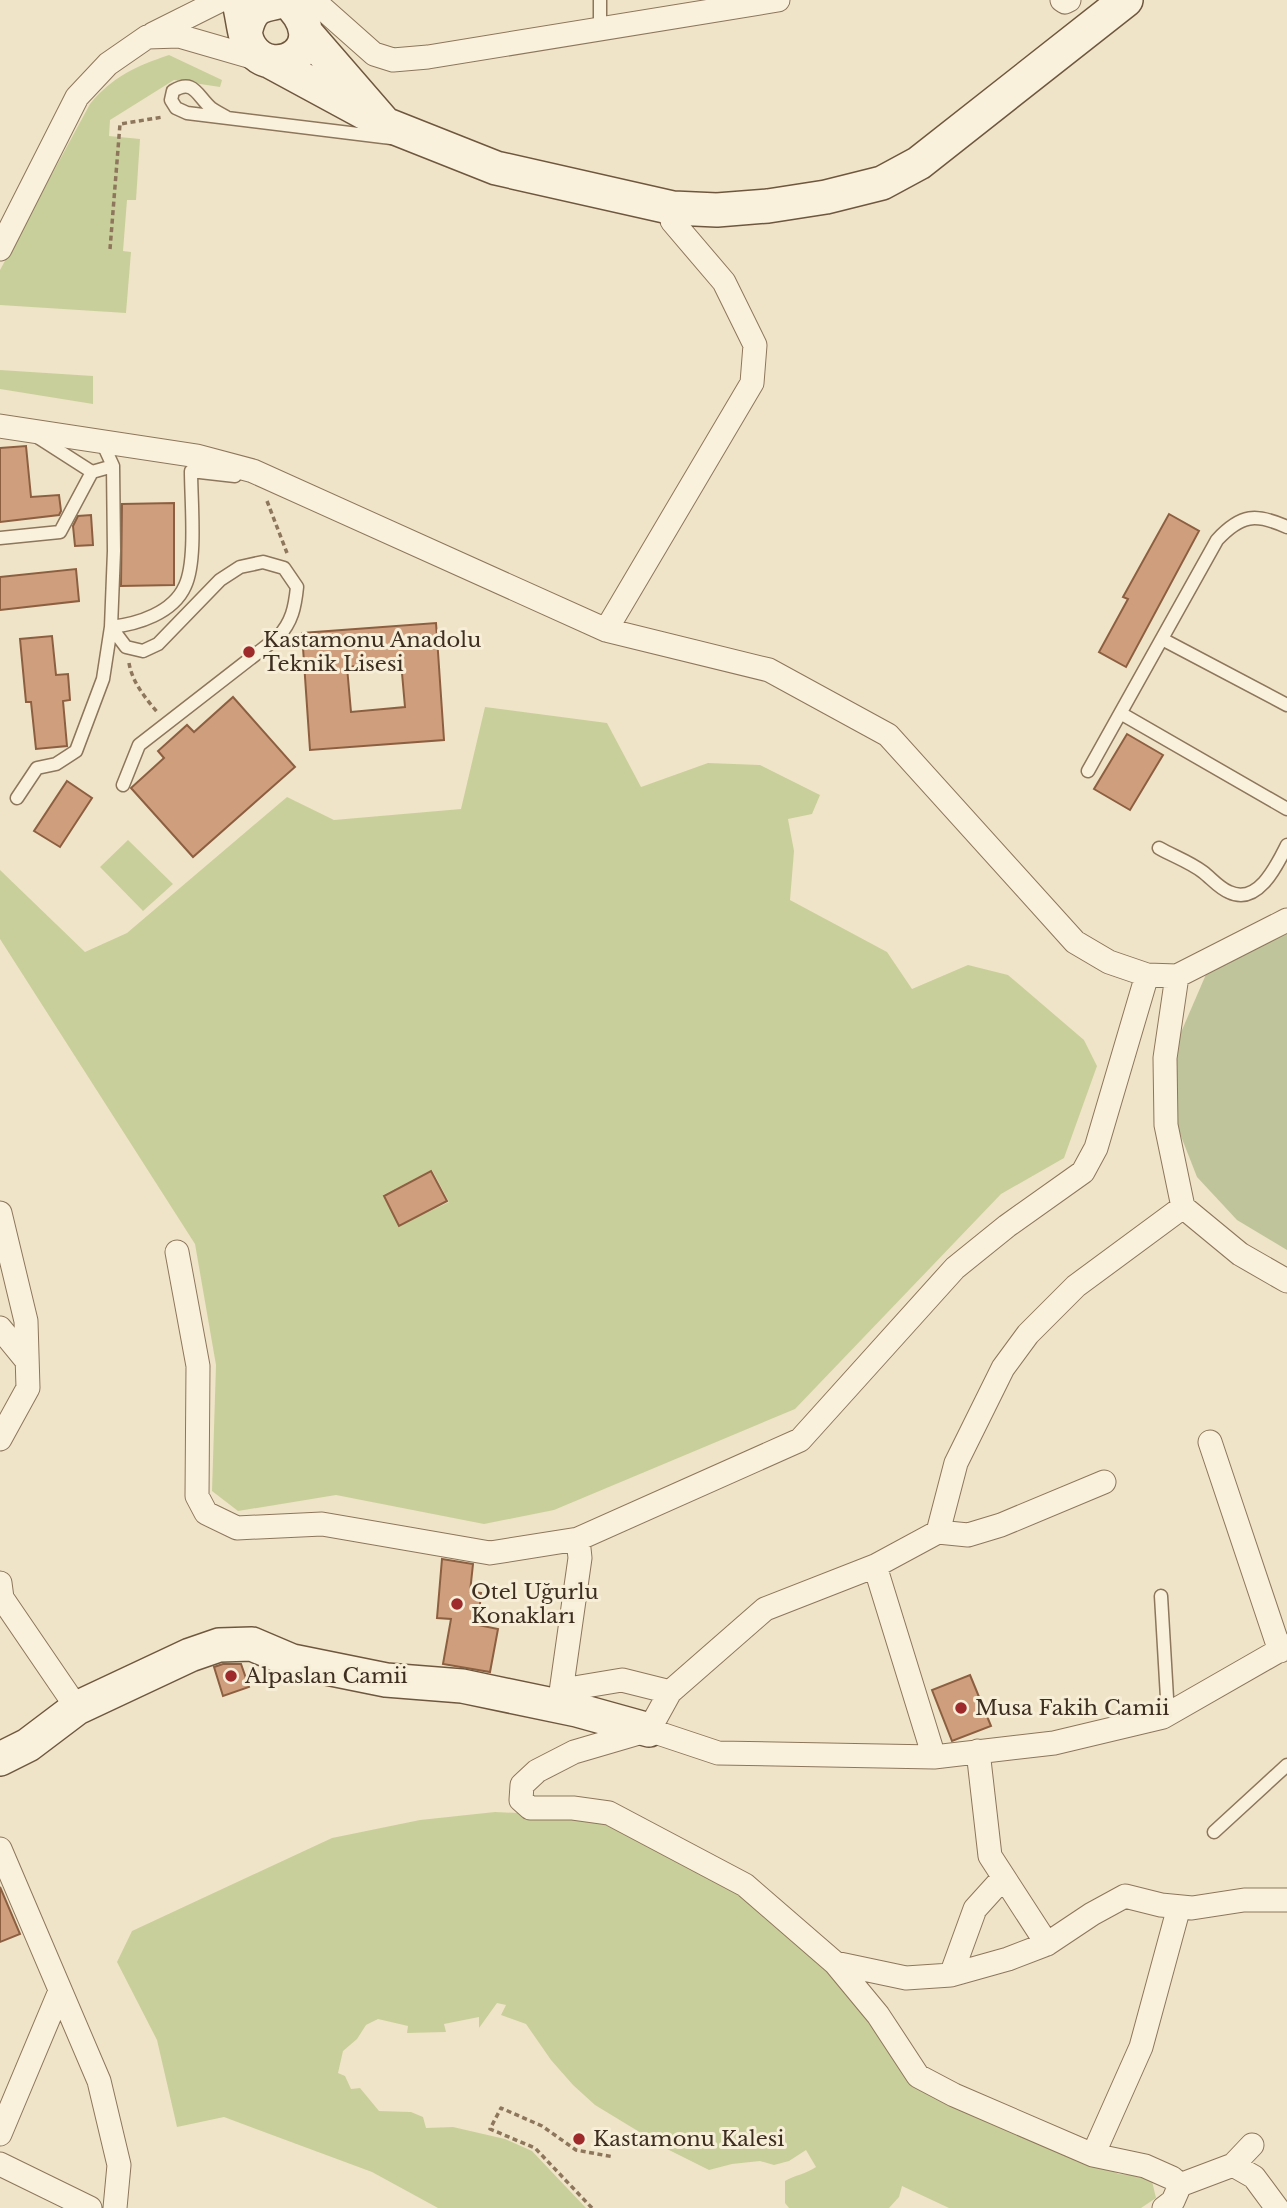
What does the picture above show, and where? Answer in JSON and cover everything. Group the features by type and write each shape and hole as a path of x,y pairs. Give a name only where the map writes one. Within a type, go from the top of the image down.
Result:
{"main road":[{"path":"236,6 248,19 262,5 286,0 300,13 307,34 305,43 295,56 271,62"},
{"path":"236,6 248,44 257,56 385,124 496,168 673,208 717,210 826,197 882,183 919,163 1126,0"},
{"path":"307,34 385,124"},
{"path":"0,1759 28,1745 77,1708 190,1655 219,1645 252,1644 292,1661 386,1681 462,1686 561,1698 649,1730"}],"street":[{"path":"313,0 374,54 393,61 778,0"},
{"path":"1062,0 1069,0"},
{"path":"0,249 77,97 108,64 147,37 236,6"},
{"path":"147,37 179,36 271,62"},
{"path":"606,630 752,383 755,345 724,282 672,221 673,208"},
{"path":"0,428 197,456 253,471 606,630 769,670 888,735 1075,942 1109,961 1147,975 1177,976 1287,920"},
{"path":"177,1251 198,1366 197,1496 206,1513 237,1528 322,1524 490,1553 578,1539 800,1440 955,1268 1007,1226 1083,1172 1096,1148 1147,975"},
{"path":"1177,976 1165,1058 1166,1125 1183,1207 1240,1254 1286,1279"},
{"path":"938,1532 956,1463 1003,1368 1028,1334 1076,1286 1183,1207"},
{"path":"0,1213 26,1321 28,1388 0,1439"},
{"path":"0,1328 27,1361"},
{"path":"1180,2185 1172,2178 1145,2166 1093,2155 954,2095 918,2076 878,2015 835,1963 745,1885 609,1813 573,1808 530,1808 521,1800 522,1785 537,1771 574,1752 649,1730 718,1753 934,1758 1054,1744 1168,1715 1284,1648 1254,1578 1210,1441"},
{"path":"649,1730 670,1692 765,1609 875,1566 938,1532 968,1535 1001,1525 1104,1482"},
{"path":"578,1539 580,1558 561,1698 622,1680 670,1692"},
{"path":"875,1566 934,1758"},
{"path":"0,1583 2,1598 77,1708"},
{"path":"978,1751 990,1856 1047,1944"},
{"path":"0,1849 99,2081 119,2165 115,2208"},
{"path":"951,1975 975,1909 1003,1878"},
{"path":"835,1963 906,1978 951,1975 1008,1959 1047,1944 1125,1896 1192,1908 1244,1900 1287,1900"},
{"path":"1093,2155 1141,2046 1179,1907"},
{"path":"0,2134 60,1992"},
{"path":"1164,2208 1173,2200 1180,2185 1233,2165 1252,2145"},
{"path":"0,2164 90,2208"},
{"path":"1233,2165 1254,2177 1277,2208"}],"lane":[{"path":"600,0 600,28"},
{"path":"226,117 211,108 193,87 182,86 173,91 171,100 176,108 187,113 392,138 385,124"},
{"path":"0,428 41,439 92,472"},
{"path":"17,798 37,768 56,764 76,751 103,679 111,627 114,551 113,466 102,442"},
{"path":"0,538 60,532 92,472 113,466"},
{"path":"111,627 134,624 153,616 171,604 185,587 191,566 191,471 235,476"},
{"path":"1088,771 1217,540 1227,530 1255,516 1287,527"},
{"path":"111,627 126,647 142,651 158,644 220,580 240,568 263,562 284,568 297,587 295,611 284,631 139,746 122,785"},
{"path":"1162,639 1287,705"},
{"path":"1122,714 1287,809"},
{"path":"1159,848 1200,870 1228,892 1239,895 1251,892 1264,882 1275,869 1287,845"},
{"path":"1161,1596 1168,1715"},
{"path":"1214,1832 1287,1765"}],"path":[{"path":"110,249 120,124 187,113"},
{"path":"235,476 259,479 288,554 284,568"},
{"path":"126,647 130,671 146,700 167,724"},
{"path":"592,2208 535,2148 490,2129 501,2108 542,2126 576,2150 614,2157"}],"green space":[{"path":"169,55 222,80 220,87 174,80 110,120 109,136 140,139 136,200 127,200 123,251 131,252 126,313 0,305 0,270 90,104 107,86 125,74"},
{"path":"0,370 93,376 93,404 0,389"},
{"path":"485,707 607,723 641,787 708,763 760,765 820,795 812,814 788,819 794,851 790,900 887,952 912,989 968,965 1008,975 1084,1040 1097,1066 1064,1158 1001,1194 795,1409 554,1510 484,1524 336,1495 238,1511 212,1491 216,1365 195,1244 0,939 0,870 85,952 127,933 287,797 334,820 461,809","holes":["432,1170 449,1202 399,1226 383,1195"]},
{"path":"128,840 173,884 143,911 100,867"},
{"path":"1287,930 1287,1250 1237,1220 1197,1177 1177,1126 1173,1064 1179,1037 1207,972"},
{"path":"495,1812 589,1816 672,1844 816,1953 917,2084 1119,2174 1151,2177 1156,2198 1141,2208 949,2208 902,2186 899,2197 889,2208 789,2208 785,2203 785,2181 816,2167 806,2150 789,2161 774,2165 760,2161 709,2170 669,2150 595,2105 551,2060 526,2024 501,2015 506,2005 497,2003 479,2028 479,2017 444,2024 446,2032 407,2033 408,2026 378,2019 366,2025 357,2039 343,2051 338,2073 345,2076 351,2089 360,2088 379,2111 411,2112 423,2117 426,2128 453,2127 505,2139 532,2151 586,2208 438,2208 372,2172 224,2117 177,2127 157,2040 117,1962 132,1931 332,1838 420,1820"}],"building":[{"path":"26,446 31,497 59,495 61,511 59,515 0,522 0,448"},
{"path":"174,503 174,585 121,586 122,504"},
{"path":"1169,514 1199,531 1126,667 1099,652 1128,599 1123,597"},
{"path":"91,515 93,545 75,546 73,526 78,516"},
{"path":"76,569 79,601 0,610 0,577"},
{"path":"436,623 444,740 310,750 302,633","holes":["401,662 405,707 351,712 347,667"]},
{"path":"52,636 56,675 68,674 70,700 63,701 67,746 36,749 31,702 26,702 20,639"},
{"path":"233,697 295,767 193,857 131,788 164,758 158,751 187,725 194,732"},
{"path":"1127,734 1163,755 1130,810 1094,789"},
{"path":"67,781 92,798 60,847 34,831"},
{"path":"431,1171 447,1201 399,1226 384,1196"},
{"path":"442,1559 473,1564 470,1592 481,1593 478,1625 498,1629 490,1672 443,1664 451,1619 437,1618"},
{"name":"Alpaslan Camii","path":"241,1664 249,1687 223,1696 214,1667"},
{"name":"Musa Fakih Camii","path":"970,1675 991,1726 952,1741 932,1690"},
{"path":"0,1887 20,1934 0,1942"}],"place":[{"name":"Kastamonu Anadolu Teknik Lisesi","path":"249,652"},
{"name":"Otel Uğurlu Konakları","path":"457,1604"},
{"name":"Alpaslan Camii","path":"231,1676"},
{"name":"Musa Fakih Camii","path":"961,1708"},
{"name":"Kastamonu Kalesi","path":"579,2139"}]}
